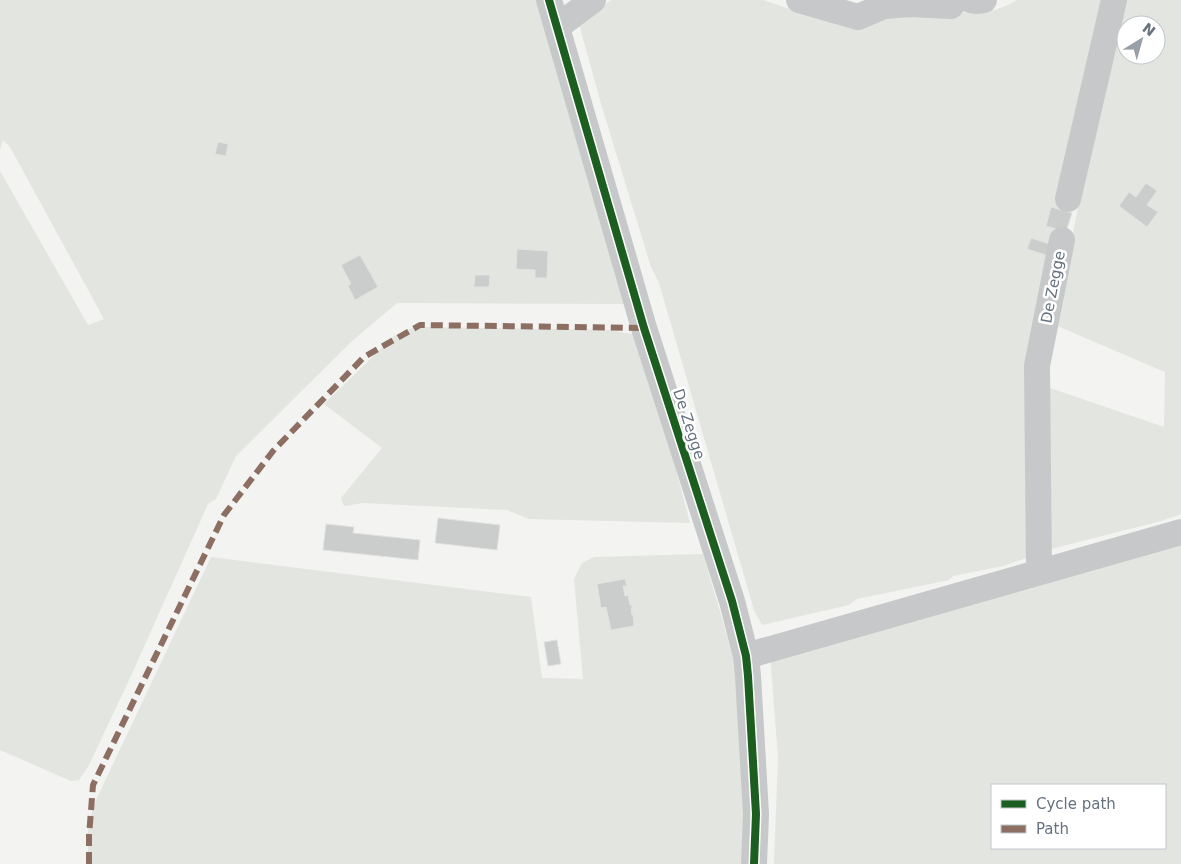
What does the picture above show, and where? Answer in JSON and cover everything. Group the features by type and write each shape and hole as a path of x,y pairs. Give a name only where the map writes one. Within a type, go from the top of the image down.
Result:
{"street":[{"name":"De Zegge","path":"549,0 644,328 732,601 746,656 756,814 754,864"},
{"path":"557,26 593,0"},
{"path":"799,0 858,17 884,6 909,4 951,6 956,0"},
{"path":"970,0 976,2 984,0"},
{"path":"1068,199 1114,0"},
{"name":"De Zegge","path":"1039,572 1037,366 1062,240"},
{"path":"746,656 1181,532"}],"shaded area":[{"path":"0,0 539,0 624,304 397,303 351,342 236,456 216,499 208,504 89,765 79,780 71,781 0,750 0,171 88,325 104,319 10,147 3,140 0,150"},
{"path":"611,0 763,0 799,12 888,14 989,12 1017,0 1103,0 1053,243 1030,552 1026,558 1003,566 953,576 949,580 857,599 849,605 762,625 754,610 659,283 651,267 602,107 579,24"},
{"path":"1123,0 1181,0 1181,514 1161,521 1051,549 1047,387 1164,427 1165,372 1055,325 1092,136 1116,31 1116,65 1166,65 1166,15 1120,15"},
{"path":"415,327 610,330 636,335 652,379 690,523 529,519 507,510 363,503 344,506 341,498 382,448 324,404 394,336"},
{"path":"1181,536 1181,864 774,864 778,757 770,654"},
{"path":"703,554 747,704 742,864 88,864 88,824 96,800 211,557 531,597 542,678 583,679 574,579 582,563 594,557"}],"building":[{"path":"218,142 228,144 226,156 215,154"},
{"path":"1146,183 1157,191 1147,205 1158,212 1147,227 1119,206 1129,192 1136,197"},
{"path":"1051,207 1072,213 1066,232 1046,226"},
{"path":"1031,238 1053,245 1049,256 1027,249"},
{"path":"517,249 548,251 547,278 535,278 535,270 516,269"},
{"path":"360,255 378,287 355,300 348,286 351,284 341,265"},
{"path":"475,275 490,275 489,287 474,287"},
{"path":"438,518 500,525 497,550 435,543"},
{"path":"326,524 354,527 353,533 420,540 418,560 323,550"},
{"path":"625,579 627,586 623,586 625,596 628,595 630,605 632,605 634,626 611,630 606,607 601,608 597,584"},
{"path":"557,640 561,664 548,666 544,642"}],"marked path":[{"path":"89,864 93,785 224,515 273,451 364,357 420,325 644,328"}],"cycle path":[{"path":"549,0 644,328 732,601 746,656 756,814 754,864"}]}
